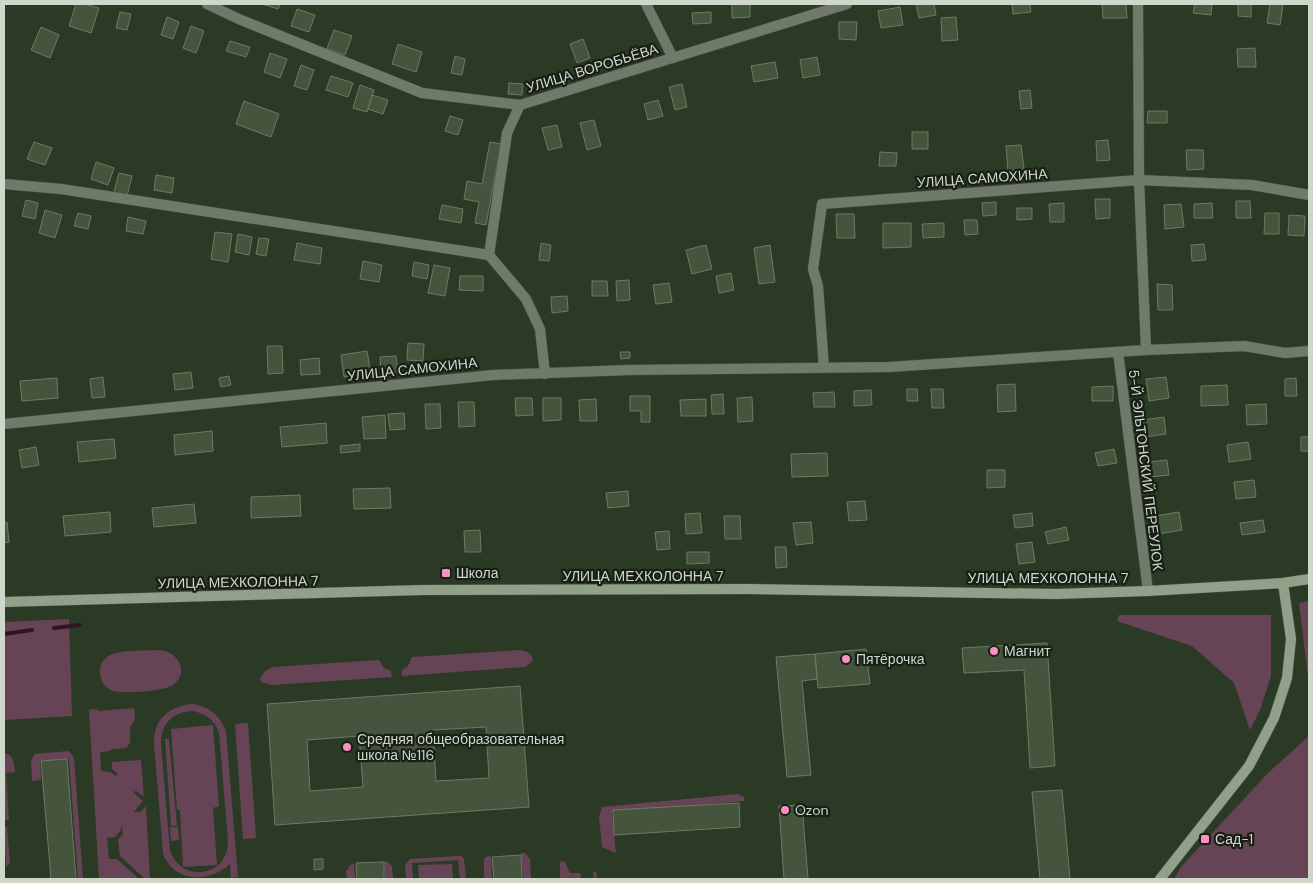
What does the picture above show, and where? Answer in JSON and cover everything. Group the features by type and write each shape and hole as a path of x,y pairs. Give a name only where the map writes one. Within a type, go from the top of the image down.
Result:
{"street":[{"name":"УЛИЦА ВОРОБЬЁВА","path":"206,4 422,93 520,105 847,4"},
{"path":"646,4 673,58"},
{"path":"1138,4 1139,180 1146,350"},
{"path":"489,255 507,133 520,105"},
{"name":"УЛИЦА САМОХИНА","path":"824,368 818,286 813,269 822,204 1139,180 1252,185 1309,195"},
{"path":"4,184 60,189 489,255 526,298 540,329 545,374"},
{"name":"УЛИЦА САМОХИНА","path":"4,424 493,375 628,370 889,367 1146,350 1244,346 1285,353 1309,351"},
{"name":"5-Й ЭЛЬТОНСКИЙ ПЕРЕУЛОК","path":"1118,352 1148,591"},
{"name":"УЛИЦА МЕХКОЛОННА 7","path":"4,602 424,590 750,589 1056,594 1283,583 1309,579"},
{"path":"1160,879 1249,766 1274,718 1288,678 1291,639 1283,583"}],"shaded area":[{"path":"1309,601 1309,685 1299,603"},
{"path":"1119,615 1271,615 1271,676 1260,710 1250,730 1234,683 1192,646 1117,621"},
{"path":"69,619 72,716 4,720 4,622"},
{"path":"159,650 172,654 180,663 181,674 173,685 153,690 118,692 111,690 102,682 100,669 103,661 112,654"},
{"path":"520,650 532,656 533,661 525,667 402,676 402,670 408,666 412,657"},
{"path":"379,660 384,668 391,671 392,677 272,685 261,682 260,678 265,671 273,667"},
{"path":"193,704 210,710 221,721 226,732 238,877 231,878 230,864 212,875 193,877 183,875 168,863 163,853 154,735 156,728 165,715 177,707","holes":["198,712 212,721 219,733 228,841 226,853 220,863 213,869 203,872 193,872 184,868 176,861 170,851 161,744 163,730 174,716 180,713"]},
{"path":"134,708 135,720 130,727 130,743 126,748 100,752 101,771 110,772 117,777 117,773 112,769 112,762 141,760 144,797 136,791 133,792 143,801 134,812 140,812 146,806 150,879 145,879 120,856 118,840 123,834 121,824 121,830 115,837 107,838 109,859 117,859 139,879 99,879 89,710"},
{"path":"248,723 256,838 243,839 235,724"},
{"path":"213,725 219,807 211,808 213,808 217,865 183,867 180,810 177,810 171,729"},
{"path":"1309,736 1309,879 1174,879 1181,867 1267,774"},
{"path":"165,739 169,739 177,826 171,826"},
{"path":"69,751 74,758 83,879 78,879 69,759 40,761 41,780 32,781 31,760 35,754"},
{"path":"4,753 12,758 15,772 6,773 9,820 4,821"},
{"path":"738,794 744,797 744,801 612,813 616,853 602,847 599,817 602,807"},
{"path":"4,826 7,827 10,863 6,867"},
{"path":"170,827 178,827 179,840 171,841"},
{"path":"521,853 525,853 530,859 531,879 523,879"},
{"path":"462,856 466,879 460,879 458,860 412,863 413,879 406,879 405,865 410,859"},
{"path":"491,856 492,879 484,879 484,859"},
{"path":"386,861 392,866 393,879 385,879 384,862"},
{"path":"560,861 565,862 570,873 580,873 581,878 594,878 593,872 596,872 597,879 560,879"},
{"path":"354,864 355,879 347,879 346,872 350,865"},
{"path":"452,864 453,879 419,879 418,865"}],"building":[{"path":"76,4 85,4 99,8 91,33 69,26"},
{"path":"262,4 280,4 278,9"},
{"path":"732,4 750,4 750,17 732,18"},
{"path":"916,4 934,4 936,15 919,18"},
{"path":"1012,4 1030,4 1031,12 1013,14"},
{"path":"1102,4 1126,4 1127,18 1103,18"},
{"path":"1195,4 1212,4 1211,15 1193,13"},
{"path":"1238,4 1251,4 1251,17 1238,16"},
{"path":"1270,4 1283,4 1280,25 1267,23"},
{"path":"900,7 903,25 881,28 878,11"},
{"path":"297,9 315,15 309,32 291,26"},
{"path":"120,12 131,14 127,30 116,28"},
{"path":"711,12 711,23 693,24 692,13"},
{"path":"167,17 179,22 173,39 161,35"},
{"path":"956,17 958,40 942,41 941,18"},
{"path":"839,22 857,22 856,40 839,39"},
{"path":"191,26 204,31 196,53 183,48"},
{"path":"41,27 59,35 50,58 31,50"},
{"path":"334,30 352,36 345,55 327,49"},
{"path":"583,39 590,58 577,63 570,44"},
{"path":"230,41 250,47 246,57 226,51"},
{"path":"398,44 422,52 416,72 392,64"},
{"path":"1255,48 1256,67 1238,67 1237,49"},
{"path":"270,53 287,59 280,78 264,72"},
{"path":"455,56 465,59 462,75 451,73"},
{"path":"817,57 820,75 803,78 800,60"},
{"path":"775,62 778,78 754,82 751,66"},
{"path":"301,65 314,70 307,90 294,86"},
{"path":"331,76 353,83 348,97 326,90"},
{"path":"509,83 523,84 522,95 508,94"},
{"path":"682,84 687,107 675,110 669,87"},
{"path":"360,85 374,90 367,112 353,108"},
{"path":"1030,90 1032,108 1021,109 1019,91"},
{"path":"372,95 388,100 383,114 368,109"},
{"path":"658,100 663,116 648,120 644,104"},
{"path":"244,101 279,114 271,137 236,124"},
{"path":"1148,111 1167,111 1167,123 1147,123"},
{"path":"450,116 463,120 458,135 445,131"},
{"path":"594,120 601,146 587,150 580,123"},
{"path":"557,125 562,147 548,150 542,128"},
{"path":"912,132 928,132 928,149 912,149"},
{"path":"1108,140 1110,160 1097,161 1096,141"},
{"path":"34,142 52,148 45,165 27,159"},
{"path":"490,142 501,144 486,225 475,223 479,202 464,199 467,181 482,184"},
{"path":"1021,145 1024,169 1008,171 1006,146"},
{"path":"1186,150 1203,150 1204,169 1187,170"},
{"path":"880,152 897,153 896,166 879,166"},
{"path":"96,162 114,168 108,185 91,179"},
{"path":"119,173 132,176 127,196 114,192"},
{"path":"156,175 174,178 172,193 154,190"},
{"path":"1095,199 1110,199 1110,218 1096,219"},
{"path":"26,200 38,203 35,219 22,216"},
{"path":"1236,201 1250,201 1251,218 1236,218"},
{"path":"996,202 996,215 983,216 982,203"},
{"path":"1064,203 1064,222 1050,222 1049,204"},
{"path":"1212,203 1213,218 1194,218 1194,204"},
{"path":"1181,204 1184,227 1165,229 1164,205"},
{"path":"442,205 463,209 461,223 439,219"},
{"path":"1017,208 1032,208 1032,219 1017,220"},
{"path":"45,210 62,215 55,238 39,233"},
{"path":"78,213 91,216 88,229 74,226"},
{"path":"1265,213 1279,213 1279,234 1264,234"},
{"path":"836,214 854,214 855,238 837,238"},
{"path":"1289,215 1305,216 1304,236 1288,235"},
{"path":"128,217 146,221 143,234 126,231"},
{"path":"964,220 977,220 978,234 965,235"},
{"path":"883,223 911,223 911,247 883,248"},
{"path":"944,223 944,237 923,238 922,224"},
{"path":"215,232 232,234 228,262 211,259"},
{"path":"238,234 252,237 249,255 235,252"},
{"path":"259,238 269,239 266,256 256,254"},
{"path":"297,243 322,248 320,264 294,260"},
{"path":"541,243 551,245 549,261 539,260"},
{"path":"1204,244 1206,260 1192,261 1191,245"},
{"path":"706,245 712,269 692,274 686,250"},
{"path":"770,245 775,282 759,284 754,248"},
{"path":"363,261 382,265 379,282 360,279"},
{"path":"414,262 429,265 427,279 412,276"},
{"path":"434,265 450,268 445,296 428,293"},
{"path":"731,273 734,290 719,293 716,276"},
{"path":"460,276 483,276 483,291 459,290"},
{"path":"629,280 630,300 617,301 616,281"},
{"path":"592,281 607,281 608,296 592,296"},
{"path":"669,283 672,302 656,304 653,285"},
{"path":"1157,284 1172,285 1173,310 1158,310"},
{"path":"567,296 568,311 552,313 551,297"},
{"path":"408,343 424,344 423,361 407,360"},
{"path":"267,346 282,346 283,373 268,374"},
{"path":"367,351 371,374 344,377 341,355"},
{"path":"620,352 630,352 630,358 621,359"},
{"path":"396,356 398,372 381,373 380,357"},
{"path":"319,358 320,374 301,375 300,360"},
{"path":"191,372 193,388 175,390 173,374"},
{"path":"229,376 231,385 221,387 219,378"},
{"path":"103,377 105,397 92,398 90,379"},
{"path":"1166,377 1169,398 1149,401 1146,379"},
{"path":"57,378 58,398 22,401 20,381"},
{"path":"1296,378 1297,396 1285,396 1285,379"},
{"path":"1015,384 1016,411 998,412 997,385"},
{"path":"1227,385 1228,405 1201,406 1201,386"},
{"path":"1113,386 1113,401 1092,401 1092,387"},
{"path":"907,389 917,389 918,401 907,401"},
{"path":"931,389 943,389 944,408 932,408"},
{"path":"871,390 872,405 854,406 854,391"},
{"path":"834,392 835,407 814,407 813,393"},
{"path":"723,394 724,414 712,414 711,395"},
{"path":"630,396 650,396 650,422 641,422 641,411 630,411"},
{"path":"752,397 753,421 738,422 737,398"},
{"path":"515,398 532,398 533,415 516,416"},
{"path":"543,398 561,398 561,420 543,421"},
{"path":"596,399 597,421 580,421 579,400"},
{"path":"706,399 706,416 681,416 680,400"},
{"path":"458,402 474,402 475,426 459,427"},
{"path":"425,404 440,404 441,428 426,429"},
{"path":"1266,404 1267,424 1247,425 1246,405"},
{"path":"404,413 405,429 390,430 388,414"},
{"path":"385,415 386,438 364,439 362,417"},
{"path":"1164,417 1166,434 1145,437 1143,420"},
{"path":"326,423 327,443 282,447 280,427"},
{"path":"212,431 213,451 175,455 174,435"},
{"path":"1301,437 1309,437 1309,451 1301,451"},
{"path":"114,439 116,458 79,462 77,442"},
{"path":"1248,442 1251,459 1229,462 1227,445"},
{"path":"360,444 360,451 341,453 340,446"},
{"path":"36,447 39,465 22,468 19,450"},
{"path":"1114,449 1117,463 1098,466 1095,453"},
{"path":"827,453 828,476 792,477 791,454"},
{"path":"1167,460 1169,475 1150,477 1148,462"},
{"path":"987,470 1005,470 1005,487 987,488"},
{"path":"1254,480 1256,497 1236,499 1234,482"},
{"path":"390,488 391,508 354,509 353,489"},
{"path":"628,491 629,506 608,508 606,493"},
{"path":"300,495 301,516 251,518 251,497"},
{"path":"865,501 867,520 849,521 847,502"},
{"path":"194,504 196,523 154,527 152,508"},
{"path":"110,512 111,532 65,536 63,516"},
{"path":"1179,512 1182,530 1158,534 1155,516"},
{"path":"700,513 702,533 686,534 685,514"},
{"path":"1032,513 1033,526 1015,528 1013,515"},
{"path":"724,516 740,516 741,539 725,539"},
{"path":"1263,520 1265,532 1242,535 1240,523"},
{"path":"7,522 9,542 4,543 4,523"},
{"path":"811,522 813,543 796,545 793,523"},
{"path":"1066,527 1069,540 1048,544 1045,532"},
{"path":"480,530 481,552 465,552 464,531"},
{"path":"669,531 670,549 657,550 655,532"},
{"path":"1032,542 1035,562 1019,564 1016,544"},
{"path":"775,547 786,547 787,567 776,568"},
{"path":"687,552 709,552 709,563 687,564"},
{"path":"1047,643 1055,766 1030,768 1024,670 964,673 962,648"},
{"path":"866,649 870,684 818,688 815,654"},
{"path":"815,654 817,679 802,681 811,775 787,777 776,657"},
{"path":"520,686 529,807 275,825 267,704","holes":["486,727 489,778 436,781 433,730","359,736 363,787 310,791 307,740"]},
{"path":"67,759 76,879 51,879 41,761"},
{"path":"1062,790 1070,879 1040,879 1032,792"},
{"path":"739,803 740,827 614,835 613,810"},
{"path":"802,805 808,879 784,879 779,806"},
{"path":"521,855 522,879 494,879 492,857"},
{"path":"314,859 323,859 323,869 314,870"},
{"path":"384,862 384,879 357,879 356,863"}],"waterway":[{"path":"54,628 80,625"},
{"path":"4,634 32,630"}],"place":[{"name":"Школа","path":"446,573"},
{"name":"Магнит","path":"994,651"},
{"name":"Пятёрочка","path":"846,659"},
{"name":"Средняя общеобразовательная школа №116","path":"347,747"},
{"name":"Ozon","path":"785,810"},
{"name":"Сад-1","path":"1205,839"}]}
